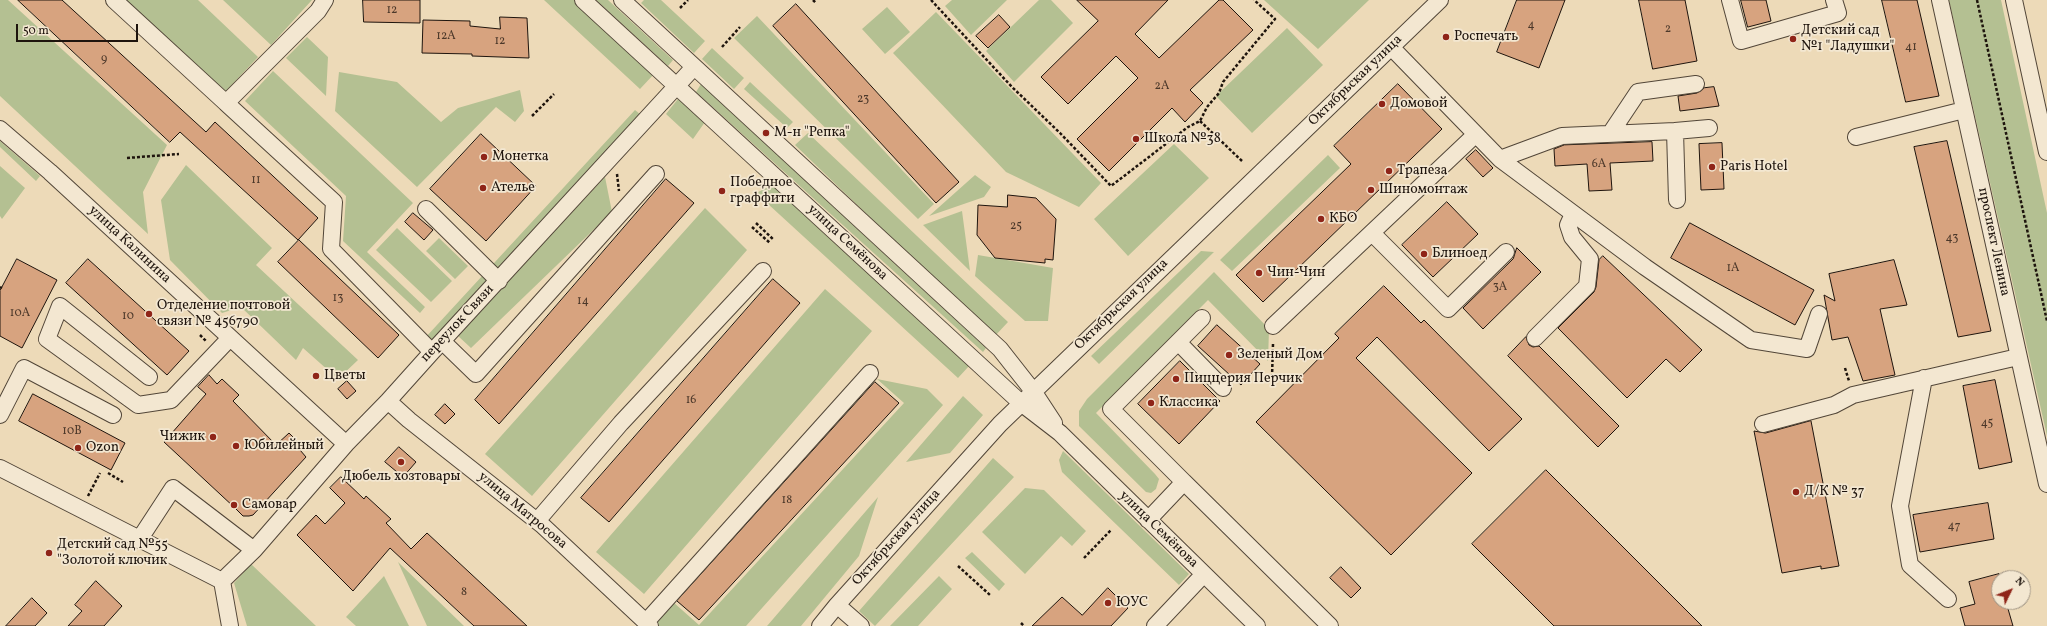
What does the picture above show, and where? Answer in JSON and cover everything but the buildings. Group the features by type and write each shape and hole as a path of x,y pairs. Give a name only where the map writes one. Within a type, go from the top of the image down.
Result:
{"street":[{"path":"114,0 334,202 331,249 437,346 476,374 656,174"},
{"path":"226,103 318,11 325,0"},
{"name":"улица Семёнова","path":"584,0 1021,403 1060,433 1257,626"},
{"name":"Октябрьская улица","path":"820,626 837,604 1000,424 1440,0"},
{"path":"1730,0 1741,41 1838,13 1834,0"},
{"name":"проспект Ленина","path":"1940,0 2047,484"},
{"path":"2014,0 2042,104 2047,152"},
{"name":"улица Семёнова","path":"630,3 694,67 1000,349 1033,391 1060,433"},
{"path":"1391,47 1500,159 1644,267 1751,340 1807,349 1819,314"},
{"name":"переулок Связи","path":"222,581 254,550 346,444 499,281 694,67"},
{"path":"1610,134 1638,92 1696,84"},
{"path":"1856,137 1964,110"},
{"path":"1500,159 1562,136 1709,128"},
{"name":"улица Калинина","path":"0,129 50,172 346,444"},
{"path":"1675,131 1677,200"},
{"path":"1273,326 1475,135"},
{"path":"426,209 499,281"},
{"path":"1535,338 1587,286 1590,259 1572,237 1568,224 1574,214"},
{"path":"1372,233 1448,309 1506,252"},
{"path":"537,521 621,423 763,271"},
{"path":"149,377 60,306 47,339 138,405 171,400 230,338"},
{"path":"1202,318 1111,409 1330,626"},
{"path":"1178,342 1223,388"},
{"path":"1763,424 1834,405 1853,395 2018,357"},
{"path":"0,415 24,368 113,415"},
{"path":"648,624 870,373"},
{"path":"1924,378 1900,506 1910,565 1948,599"},
{"name":"улица Матросова","path":"388,401 409,420 537,521 648,624"},
{"path":"0,468 222,581 230,626"},
{"path":"1148,520 1184,482"},
{"path":"139,540 173,488 254,550"},
{"path":"1155,626 1204,574"},
{"path":"837,604 861,626"}],"path":[{"path":"680,8 688,0"},
{"path":"813,0 816,3"},
{"path":"931,0 1012,88 1060,133 1111,186 1188,127 1200,121 1207,108 1219,93 1223,82 1275,19 1254,0"},
{"path":"1977,0 2047,321"},
{"path":"722,47 740,27"},
{"path":"532,116 554,94"},
{"path":"1200,121 1242,161"},
{"path":"127,158 179,154"},
{"path":"756,223 774,240"},
{"path":"752,227 770,244"},
{"path":"1272,378 1273,344"},
{"path":"86,500 100,473"},
{"path":"108,473 123,482"},
{"path":"1084,558 1111,530"},
{"path":"958,566 990,595"},
{"path":"1021,623 1024,626"}],"green space":[{"path":"0,0 8,0 167,145 143,192 148,234 0,96"},
{"path":"125,0 198,0 258,57 224,93"},
{"path":"223,0 312,0 271,45"},
{"path":"544,0 574,0 654,74 640,89"},
{"path":"596,0 608,0 673,60 668,66"},
{"path":"644,0 661,0 705,41 694,53 641,3"},
{"path":"952,0 1007,0 971,35 945,6"},
{"path":"1039,0 1051,0 1073,23 1014,82 986,51"},
{"path":"1264,0 1369,0 1318,49"},
{"path":"1949,0 2001,0 2047,213 2047,436"},
{"path":"887,7 910,32 885,54 862,29"},
{"path":"936,12 1101,183 1079,207 1006,172 893,53"},
{"path":"757,16 934,204 918,219 734,38"},
{"path":"1287,28 1323,65 1252,133 1216,96"},
{"path":"307,37 328,57 326,96 286,58"},
{"path":"712,48 744,78 734,89 702,59"},
{"path":"273,71 413,203 367,252 425,307 420,313 343,241 346,196 245,101"},
{"path":"339,72 397,82 441,122 458,108 520,90 524,111 515,122 496,107 417,187 335,111"},
{"path":"750,82 793,122 787,128 744,89"},
{"path":"701,84 986,348 983,352 696,92"},
{"path":"678,99 705,122 693,139 666,114"},
{"path":"635,110 641,115 430,344 425,338"},
{"path":"808,133 1008,322 994,337 795,145"},
{"path":"0,141 40,176 36,181 0,147"},
{"path":"1174,144 1209,178 1128,256 1094,219"},
{"path":"1328,155 1340,168 1232,271 1220,260"},
{"path":"186,165 272,248 256,265 358,360 338,379 303,348 296,360 241,307 222,313 170,260 161,200"},
{"path":"0,166 25,188 2,219 0,216"},
{"path":"975,175 991,187 984,197 929,216"},
{"path":"605,177 612,212 471,348 457,335"},
{"path":"779,182 969,366 958,378 756,193"},
{"path":"705,208 747,250 532,496 485,454"},
{"path":"962,211 970,271 923,225"},
{"path":"397,228 452,281 431,302 376,250"},
{"path":"439,238 468,266 455,279 426,251"},
{"path":"1201,251 1214,252 1099,364 1091,356"},
{"path":"978,255 1053,268 1048,321 1025,321 975,276"},
{"path":"1214,272 1269,329 1268,361 1208,300 1096,413 1159,479 1156,489 1151,493 1146,492 1079,426 1079,411 1087,399"},
{"path":"825,289 872,331 644,594 596,552"},
{"path":"877,379 927,389 943,405 746,626 656,626 654,624 673,602 699,625 904,403"},
{"path":"963,396 983,415 950,453 906,462"},
{"path":"1063,451 1189,574 1179,585 1062,472 1059,460"},
{"path":"993,458 1014,477 875,626 859,611"},
{"path":"1025,488 1044,490 1086,531 1072,546 1061,536 1025,574 982,532"},
{"path":"878,497 859,556 801,626 767,626"},
{"path":"972,552 1005,584 999,591 965,558"},
{"path":"398,562 464,626 427,626"},
{"path":"251,564 316,626 247,626 234,583"},
{"path":"384,576 409,626 356,626 346,617"},
{"path":"939,576 952,589 918,626 890,626"}],"place":[{"name":"Роспечать","path":"1446,37"},
{"name":"Детский сад №1 \"Ладушки\"","path":"1793,39"},
{"name":"Домовой","path":"1382,104"},
{"name":"М-н \"Репка\"","path":"766,133"},
{"name":"Школа №38","path":"1136,139"},
{"name":"Монетка","path":"484,157"},
{"name":"Paris Hotel","path":"1712,167"},
{"name":"Трапеза","path":"1389,171"},
{"name":"Ателье","path":"483,188"},
{"name":"Шиномонтаж","path":"1371,190"},
{"name":"Победное граффити","path":"722,191"},
{"name":"КБО","path":"1321,219"},
{"name":"Блиноед","path":"1424,254"},
{"name":"Чин-Чин","path":"1259,273"},
{"name":"Отделение почтовой связи № 456790","path":"149,314"},
{"name":"Зеленый Дом","path":"1229,355"},
{"name":"Цветы","path":"316,376"},
{"name":"Пиццерия Перчик","path":"1176,379"},
{"name":"Классика","path":"1151,403"},
{"name":"Чижик","path":"213,437"},
{"name":"Юбилейный","path":"236,446"},
{"name":"Ozon","path":"78,448"},
{"name":"Дюбель хозтовары","path":"401,462"},
{"name":"Д/К № 37","path":"1796,492"},
{"name":"Самовар","path":"234,505"},
{"name":"Детский сад №55 \"Золотой ключик","path":"49,553"},
{"name":"ЮУС","path":"1108,603"}]}
